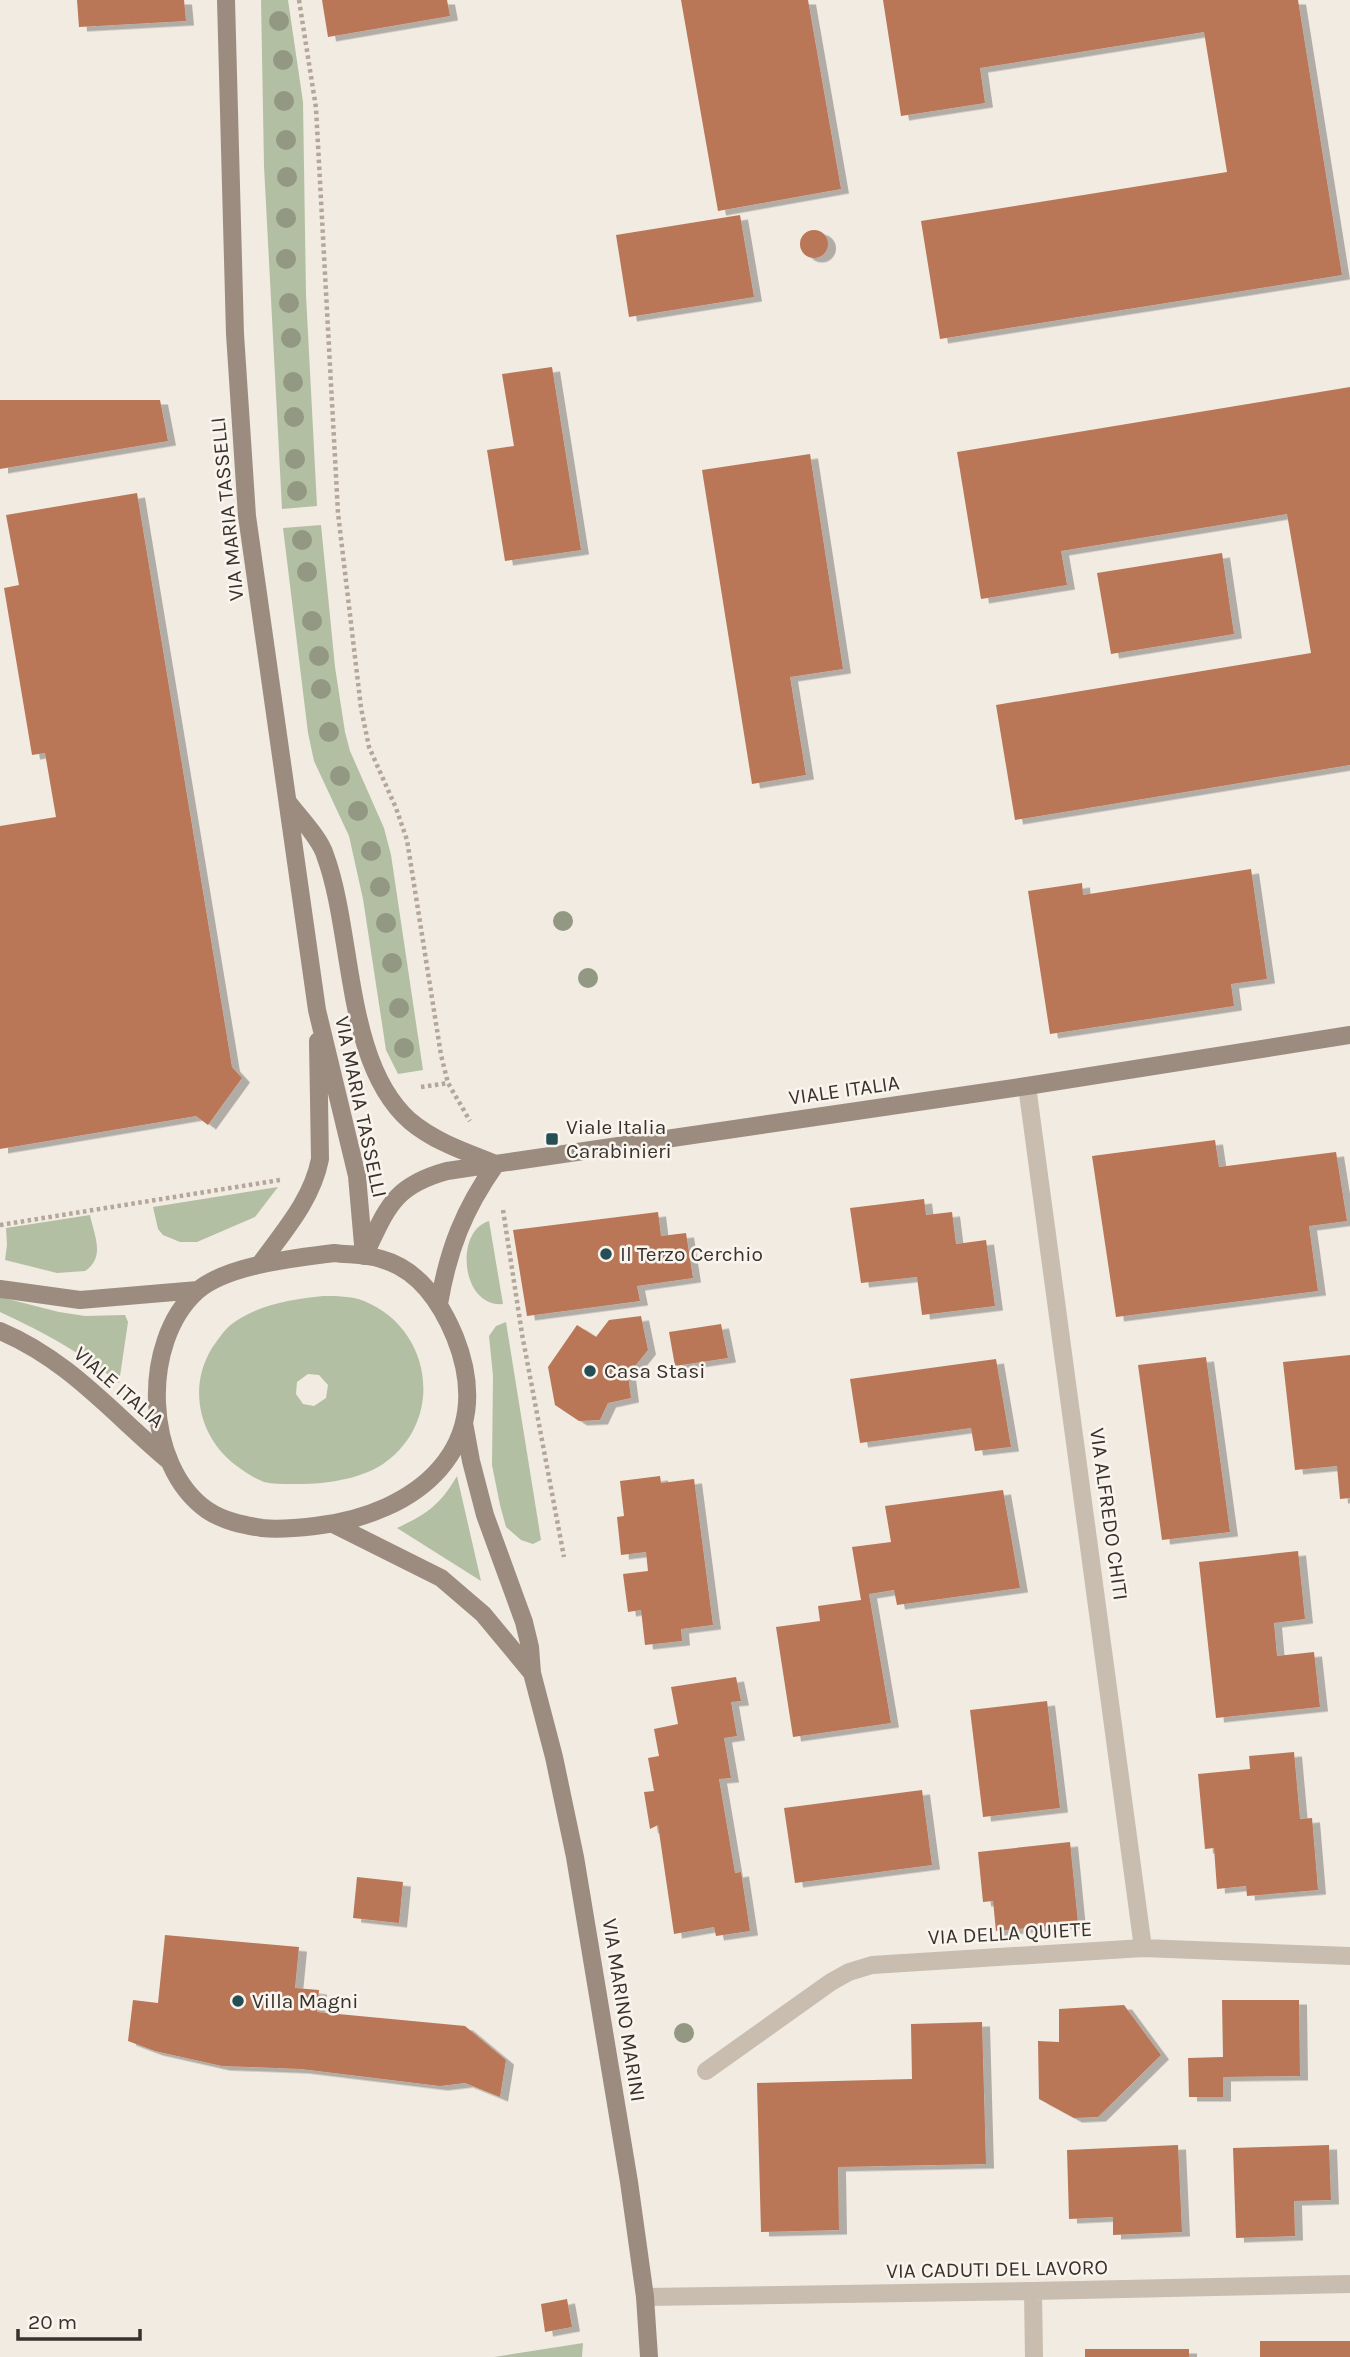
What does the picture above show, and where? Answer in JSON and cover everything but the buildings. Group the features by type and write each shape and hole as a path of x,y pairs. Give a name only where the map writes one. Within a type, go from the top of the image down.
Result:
{"main road":[{"name":"VIA MARIA TASSELLI","path":"226,0 235,334 247,516 317,1010 357,1176 364,1256"},
{"path":"287,800 325,853 341,921 352,988 372,1065 396,1105 408,1119 437,1140 496,1164 466,1211 445,1264 439,1304"},
{"name":"VIA MARIA TASSELLI","path":"260,1264 306,1199 317,1176 320,1159 317,1010"},
{"name":"VIALE ITALIA","path":"364,1256 387,1210 400,1192 433,1175 1350,1035"},
{"path":"0,1289 80,1300 198,1290 218,1279 260,1264 334,1254 381,1258 403,1267 439,1304 462,1354 467,1379 464,1423 457,1443 443,1465 402,1501 373,1513 333,1524 265,1528 219,1517 205,1509 190,1493 169,1460 162,1443 158,1421 160,1366 165,1343 174,1322 198,1290"},
{"name":"VIALE ITALIA","path":"0,1331 64,1366 169,1460"},
{"name":"VIA MARINO MARINI","path":"464,1423 485,1515 524,1622 532,1673 554,1757 575,1857 615,2088 645,2297 649,2357"},
{"name":"VIA MARINO MARINI","path":"333,1524 441,1578 490,1622 532,1673"}],"street":[{"name":"VIA ALFREDO CHITI","path":"1027,1086 1143,1948"},
{"name":"VIA DELLA QUIETE","path":"706,2071 831,1982 849,1972 872,1965 1143,1948 1350,1956"},
{"name":"VIA CADUTI DEL LAVORO","path":"645,2297 1350,2284"},
{"path":"1033,2291 1034,2357"}],"path":[{"path":"299,0 316,108 338,513 361,708 369,747 407,839 441,1055 448,1083 496,1164 522,1334 564,1557"},
{"path":"396,1105 419,1088 448,1083"},
{"path":"0,1225 278,1181 320,1159"}],"green space":[{"path":"261,0 288,0 303,102 306,295 317,506 282,509 264,166"},
{"path":"321,525 335,667 345,732 350,751 384,828 391,855 423,1070 398,1074 386,1050 363,899 349,836 314,761 308,733 283,528"},
{"path":"278,1187 255,1217 197,1242 180,1242 163,1235 158,1229 153,1207"},
{"path":"90,1215 97,1252 85,1271 57,1273 5,1260 6,1228"},
{"path":"489,1221 503,1304 489,1302 478,1294 467,1268 471,1239 478,1228"},
{"path":"323,1296 364,1301 387,1314 404,1331 416,1352 422,1375 423,1398 417,1421 405,1443 387,1461 366,1473 315,1484 264,1482 246,1473 227,1458 207,1430 199,1398 204,1364 212,1348 229,1326 246,1315 267,1306","holes":["308,1374 319,1375 328,1385 326,1398 314,1406 303,1404 296,1394 297,1382"]},
{"path":"0,1297 85,1316 125,1315 128,1322 119,1383 62,1344 0,1312"},
{"path":"506,1322 541,1540 533,1544 521,1540 506,1527 492,1465 493,1376 489,1336 496,1326"},
{"path":"457,1476 481,1581 397,1528 432,1508"},
{"path":"583,2343 582,2357 494,2357"}],"place":[{"name":"Viale Italia Carabinieri","path":"552,1139"},
{"name":"Il Terzo Cerchio","path":"606,1254"},
{"name":"Casa Stasi","path":"590,1371"},
{"name":"Villa Magni","path":"238,2001"}]}
